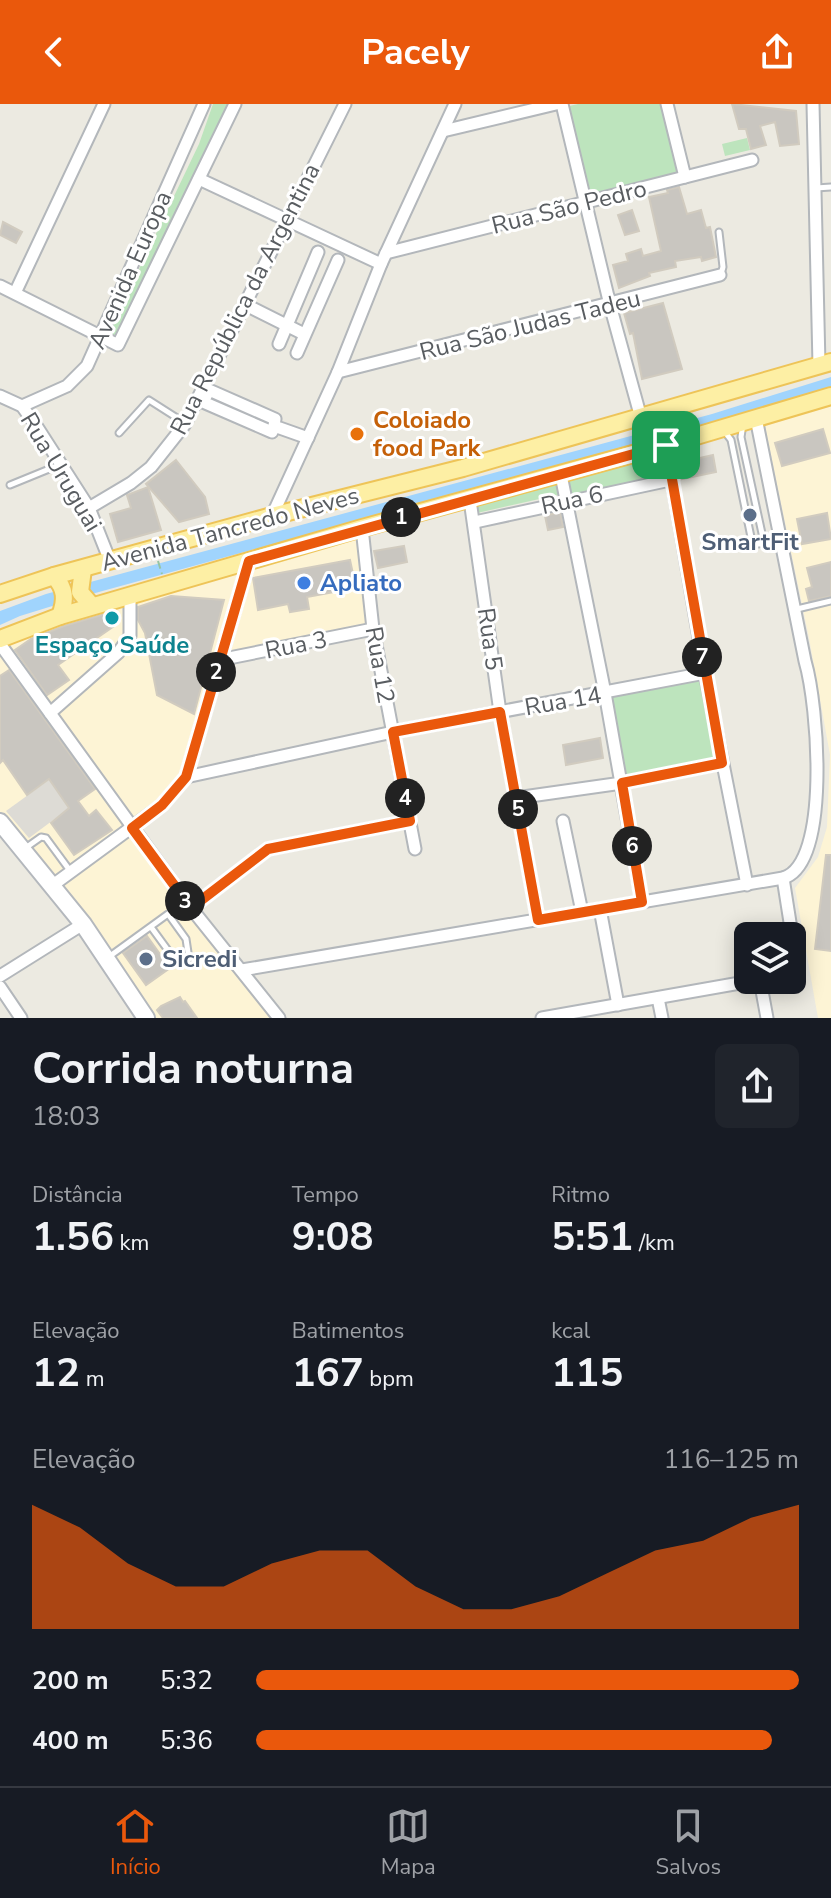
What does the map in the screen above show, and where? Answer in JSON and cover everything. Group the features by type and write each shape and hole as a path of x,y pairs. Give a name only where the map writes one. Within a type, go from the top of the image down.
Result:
{"main road":[{"name":"Avenida Tancredo Neves","path":"0,641 110,561 463,468 825,363"},
{"name":"Avenida Tancredo Neves","path":"0,594 69,588 92,606 831,396"},
{"path":"69,588 92,606"},
{"path":"0,822 83,924 146,1018"}],"street":[{"path":"15,293 104,104"},
{"name":"Avenida Europa","path":"22,406 67,386 87,366 204,104"},
{"path":"0,286 118,345 235,104"},
{"name":"Rua República da Argentina","path":"89,508 151,467 185,424 345,104"},
{"path":"272,516 338,372 383,259 455,104"},
{"path":"443,131 559,104 641,418"},
{"path":"667,104 685,177"},
{"path":"813,104 825,363"},
{"name":"Rua São Pedro","path":"383,259 752,160"},
{"path":"199,179 287,220 383,259"},
{"path":"279,344 318,252"},
{"path":"297,353 338,260"},
{"name":"Rua São Judas Tadeu","path":"338,372 720,275"},
{"path":"246,305 304,334"},
{"path":"209,390 275,419 274,426 272,432 203,402 209,390"},
{"name":"Rua Uruguai","path":"0,396 22,406 89,508 110,561"},
{"path":"242,970 747,885 796,874 808,862 815,847 822,808 824,773 817,708 750,420"},
{"path":"274,426 308,438"},
{"path":"666,445 705,673 747,885"},
{"path":"561,475 605,693 642,902"},
{"name":"Rua 6","path":"475,522 670,480"},
{"name":"Rua 5","path":"470,500 500,712 538,920"},
{"name":"Rua 12","path":"362,528 373,629 415,849"},
{"path":"53,885 162,805 186,777 249,561"},
{"path":"50,713 118,653 130,636 130,596"},
{"name":"Rua 3","path":"219,660 373,629"},
{"path":"0,641 191,908 279,1018"},
{"name":"Rua 14","path":"186,777 393,732 705,673"},
{"path":"516,798 622,783 722,763"},
{"path":"191,908 268,849 410,821"},
{"path":"563,821 582,912"},
{"path":"783,878 789,922"},
{"path":"600,909 618,1005"},
{"path":"0,976 83,924"},
{"path":"542,1018 734,984"},
{"path":"0,987 21,1018"},
{"path":"761,994 767,1018"},
{"path":"658,998 662,1018"}],"lane":[{"path":"815,188 831,187"},
{"path":"719,232 723,267 720,275"},
{"path":"119,433 149,400 185,424"},
{"path":"722,428 731,440 752,542 759,544 763,538 741,437 750,420"},
{"path":"10,485 60,465"},
{"path":"795,610 831,601"},
{"path":"23,850 44,837 71,872"},
{"path":"106,959 168,914 186,939 189,959 178,964 151,927"}],"path":[{"path":"158,563 163,577"}],"shaded area":[{"path":"831,405 831,1018 818,1018 806,950 806,922 801,922 795,888 818,857 827,827 830,755 765,426"},
{"path":"356,534 369,626 225,655 251,565"},
{"path":"240,568 182,769 174,786 154,806 131,820 56,712 127,649 134,599"},
{"path":"121,603 124,633 114,650 51,706 4,642"},
{"path":"0,652 125,828 52,880 0,817"},
{"path":"75,761 95,789 29,838 6,811"},
{"path":"131,834 274,1018 150,1018 59,887"}],"green space":[{"path":"213,104 234,104 118,340 107,336 199,144"},
{"path":"578,104 660,104 679,177 589,200 565,107"},
{"path":"747,138 750,150 725,156 722,144"},
{"path":"658,457 662,477 571,494 569,479"},
{"path":"559,478 562,494 477,513 475,502"},
{"path":"703,676 719,760 623,778 607,694"}],"water":[{"path":"831,377 831,391 88,595 0,625 0,611 46,594 712,414"}],"building":[{"path":"732,104 796,111 799,144 780,146 775,122 760,126 766,145 751,149 746,129 739,129"},
{"path":"679,187 687,214 701,210 706,228 710,227 716,257 702,261 701,257 675,261 676,267 649,273 650,276 619,288 613,265 628,261 626,254 641,249 643,256 661,251 649,197"},
{"path":"632,210 639,231 625,235 618,215"},
{"path":"3,222 22,232 16,243 0,235"},
{"path":"663,303 682,369 642,379 633,333 630,334 624,313"},
{"path":"823,429 830,453 782,466 775,443"},
{"path":"713,455 716,472 682,479 678,463"},
{"path":"176,460 205,497 209,514 179,522 146,484"},
{"path":"148,487 161,530 118,542 110,514 131,508 127,495"},
{"path":"560,512 563,527 548,530 545,516"},
{"path":"827,513 831,539 802,544 797,519"},
{"path":"404,546 407,562 378,568 374,551"},
{"name":"Apliato","path":"350,560 356,588 307,597 309,609 290,612 288,604 258,610 253,578"},
{"path":"831,562 831,596 809,601 806,589 812,587 807,568"},
{"path":"171,596 224,600 194,714 157,695 145,633 138,620 138,607"},
{"path":"115,611 117,624 58,665 69,680 47,695 15,650 31,639 64,626"},
{"path":"9,670 95,789 78,801 89,816 96,810 112,830 74,855 51,823 69,808 49,779 27,795 3,760 0,763 0,676"},
{"path":"600,738 603,758 566,765 563,745"},
{"path":"826,855 831,855 831,951 815,949"},
{"name":"Sicredi","path":"147,936 170,968 146,985 123,953"},
{"path":"180,997 197,1018 163,1018 157,1010"}],"place":[{"name":"Coloiado food Park","path":"357,434"},
{"name":"SmartFit","path":"750,515"},
{"name":"Apliato","path":"304,583"},
{"name":"Espaço Saúde","path":"112,618"},
{"name":"Sicredi","path":"146,959"}],"route":[{"path":"666,445 722,763 622,783 642,902 538,920 500,712 393,732 410,821 268,849 191,908 132,828 162,805 186,777 249,561 666,445"}]}
